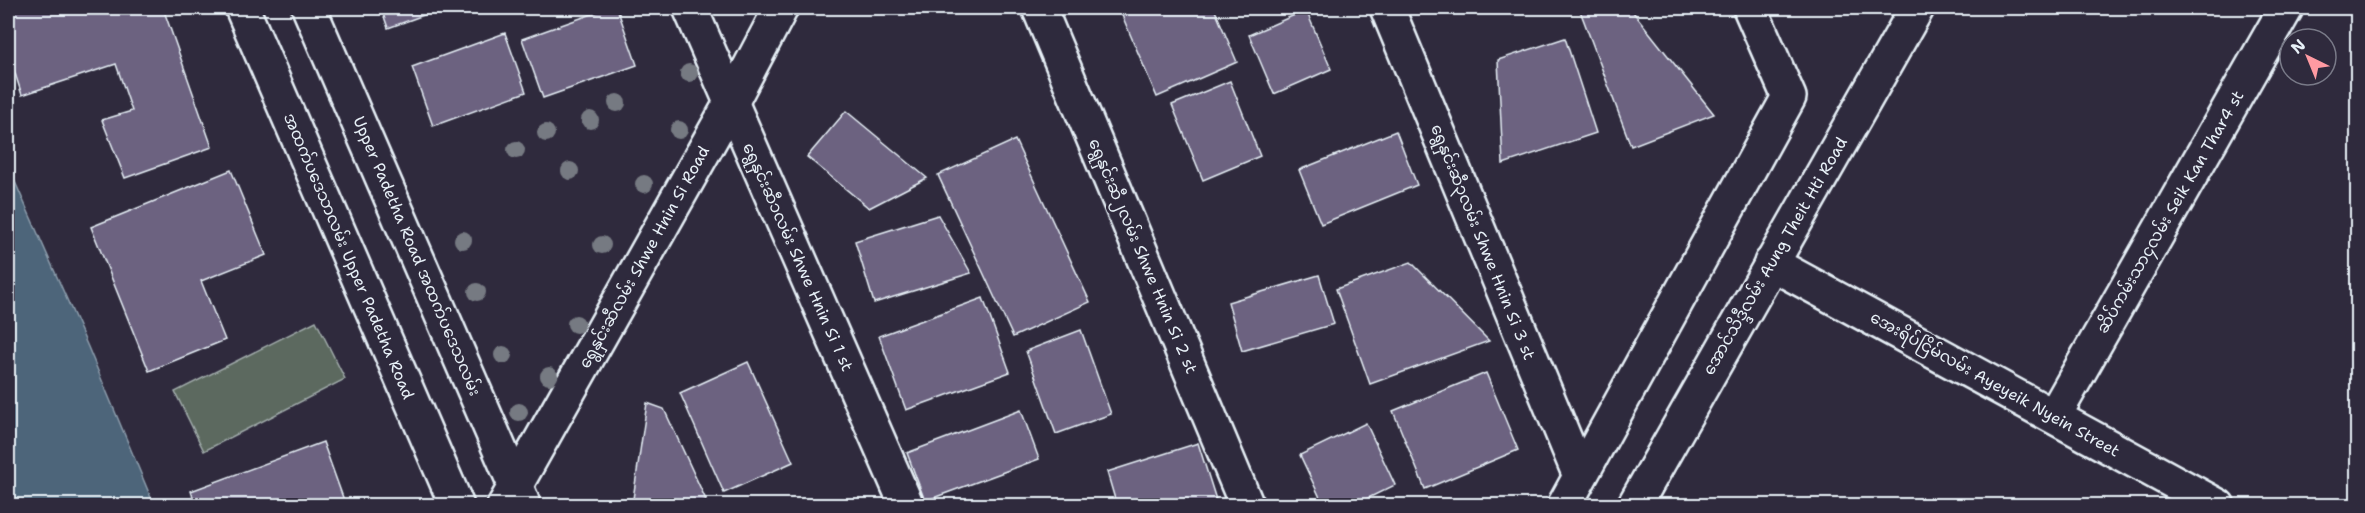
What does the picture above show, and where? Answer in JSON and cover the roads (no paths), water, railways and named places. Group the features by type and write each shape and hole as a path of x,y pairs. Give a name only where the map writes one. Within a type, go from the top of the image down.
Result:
{"street":[{"name":"အထက်ပဒေသာလမ်း Upper Padetha Road","path":"242,8 457,506"},
{"name":"Upper Padetha Road အထက်ပဒေသလမ်း","path":"309,8 514,499"},
{"name":"ရွေနှင်းဆီ၁လမ်း Shwe Hnin Si 1 st","path":"690,8 907,506"},
{"name":"ရွေနှင်းဆီလမ်း Shwe Hnin Si Road","path":"514,499 781,8"},
{"name":"ရွေနှင်းဆီ၂လမ်း Shwe Hnin Si 2 st","path":"1039,8 1247,506"},
{"name":"ရွေနှင်းဆီ၃လမ်း Shwe Hnin Si 3 st","path":"1387,8 1580,477"},
{"path":"1564,506 1789,97 1750,8"},
{"name":"အောင်သိဒ္ဒီလမ်း Aung Theit Hti Road","path":"1634,506 1917,8"},
{"name":"ဆိပ်ကမ်းသာ၄လမ်း Seik Kan Thar4 st","path":"2054,416 2286,8"},
{"name":"အေးရိပ်ငြိမ်လမ်း Ayeyeik Nyein Street","path":"1772,263 2218,506"}],"water":[{"path":"8,166 88,347 154,505 8,505"}]}
